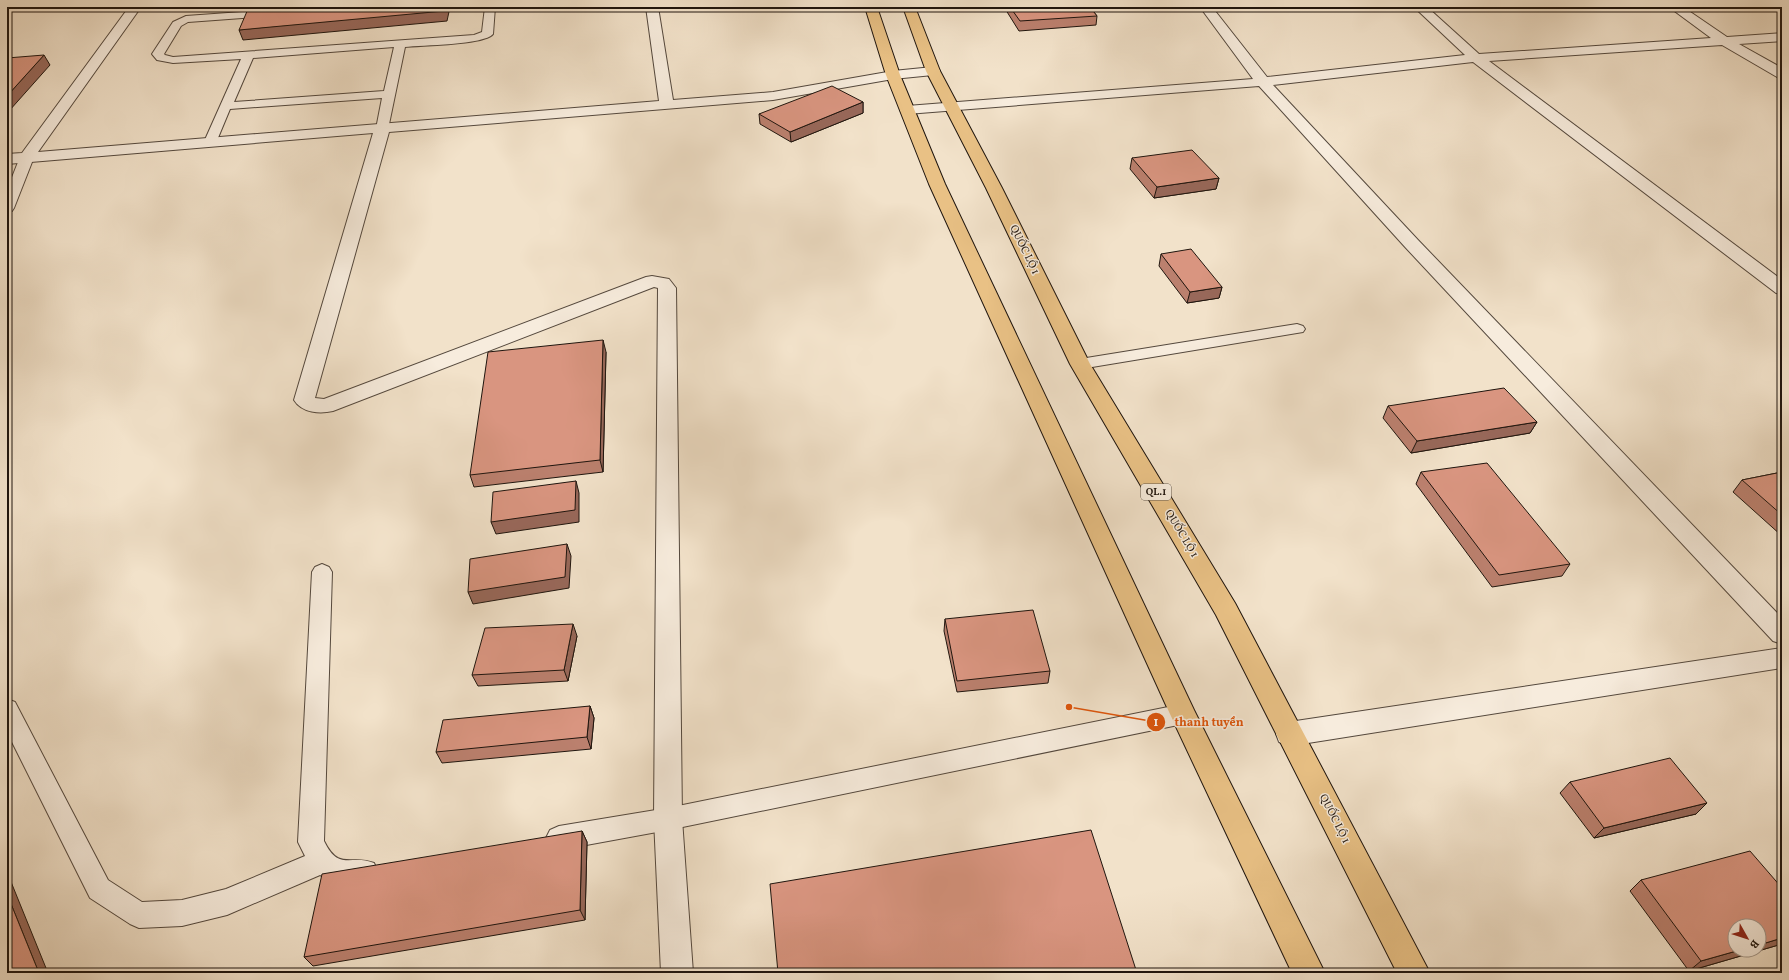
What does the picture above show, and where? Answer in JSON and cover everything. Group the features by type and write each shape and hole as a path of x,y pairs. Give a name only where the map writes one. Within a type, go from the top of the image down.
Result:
{"highway":[{"path":"871,7 893,75 937,184 1021,362 1183,714 1309,973"},
{"name":"QUỐC LỘ 1","path":"909,7 933,71 994,188 1080,364 1226,610 1414,973"}],"street":[{"path":"27,157 135,7"},
{"path":"652,7 668,105"},
{"path":"1206,7 1263,82 1412,244 1782,634"},
{"path":"1420,7 1476,58 1782,289"},
{"path":"1674,7 1724,41 1782,74"},
{"path":"907,110 1263,82 1476,58 1782,37"},
{"path":"7,159 773,96 893,75 933,71"},
{"path":"382,129 304,400 312,405 326,406 652,282 662,283 667,288 668,819 676,973"},
{"path":"1289,734 1782,658"}],"lane":[{"path":"284,13 186,19 177,24 158,54 160,58 173,60 455,40 483,36 487,34 490,7"},
{"path":"382,129 400,44"},
{"path":"210,142 248,55"},
{"path":"226,106 389,94"},
{"path":"7,208 27,157"},
{"path":"1080,364 1297,330"},
{"path":"322,572 311,842 321,862 346,874 384,869"},
{"path":"7,709 99,889 139,914 182,913 227,902 321,862"},
{"path":"538,842 668,819 1183,714"}],"building":[{"path":"288,7 445,7 444,11 239,30 248,9"},
{"path":"1010,7 1090,7 1097,16 1020,21"},
{"path":"44,55 7,96 7,58"},
{"path":"832,86 863,102 790,132 759,114"},
{"path":"1192,150 1219,178 1157,187 1132,158"},
{"path":"1191,249 1222,287 1190,292 1161,254"},
{"path":"603,340 600,460 470,475 488,352"},
{"path":"1504,388 1537,422 1417,441 1388,406"},
{"path":"1487,463 1570,564 1499,575 1421,472"},
{"path":"1782,472 1782,515 1742,480"},
{"path":"576,481 575,510 491,522 493,492"},
{"path":"567,544 565,577 468,592 470,559"},
{"path":"1033,610 1050,671 957,681 945,619"},
{"path":"573,624 564,670 472,675 485,628"},
{"path":"590,706 587,737 436,752 443,720"},
{"path":"1670,758 1707,803 1604,828 1570,782"},
{"path":"1091,830 1137,973 778,973 770,884"},
{"path":"582,831 580,910 304,957 322,874"},
{"path":"1750,851 1782,888 1782,938 1767,943 1767,918 1727,918 1727,954 1701,961 1641,880"},
{"path":"7,894 39,973 7,973"}],"place":[{"name":"thanh tuyền","path":"1069,707"}]}
